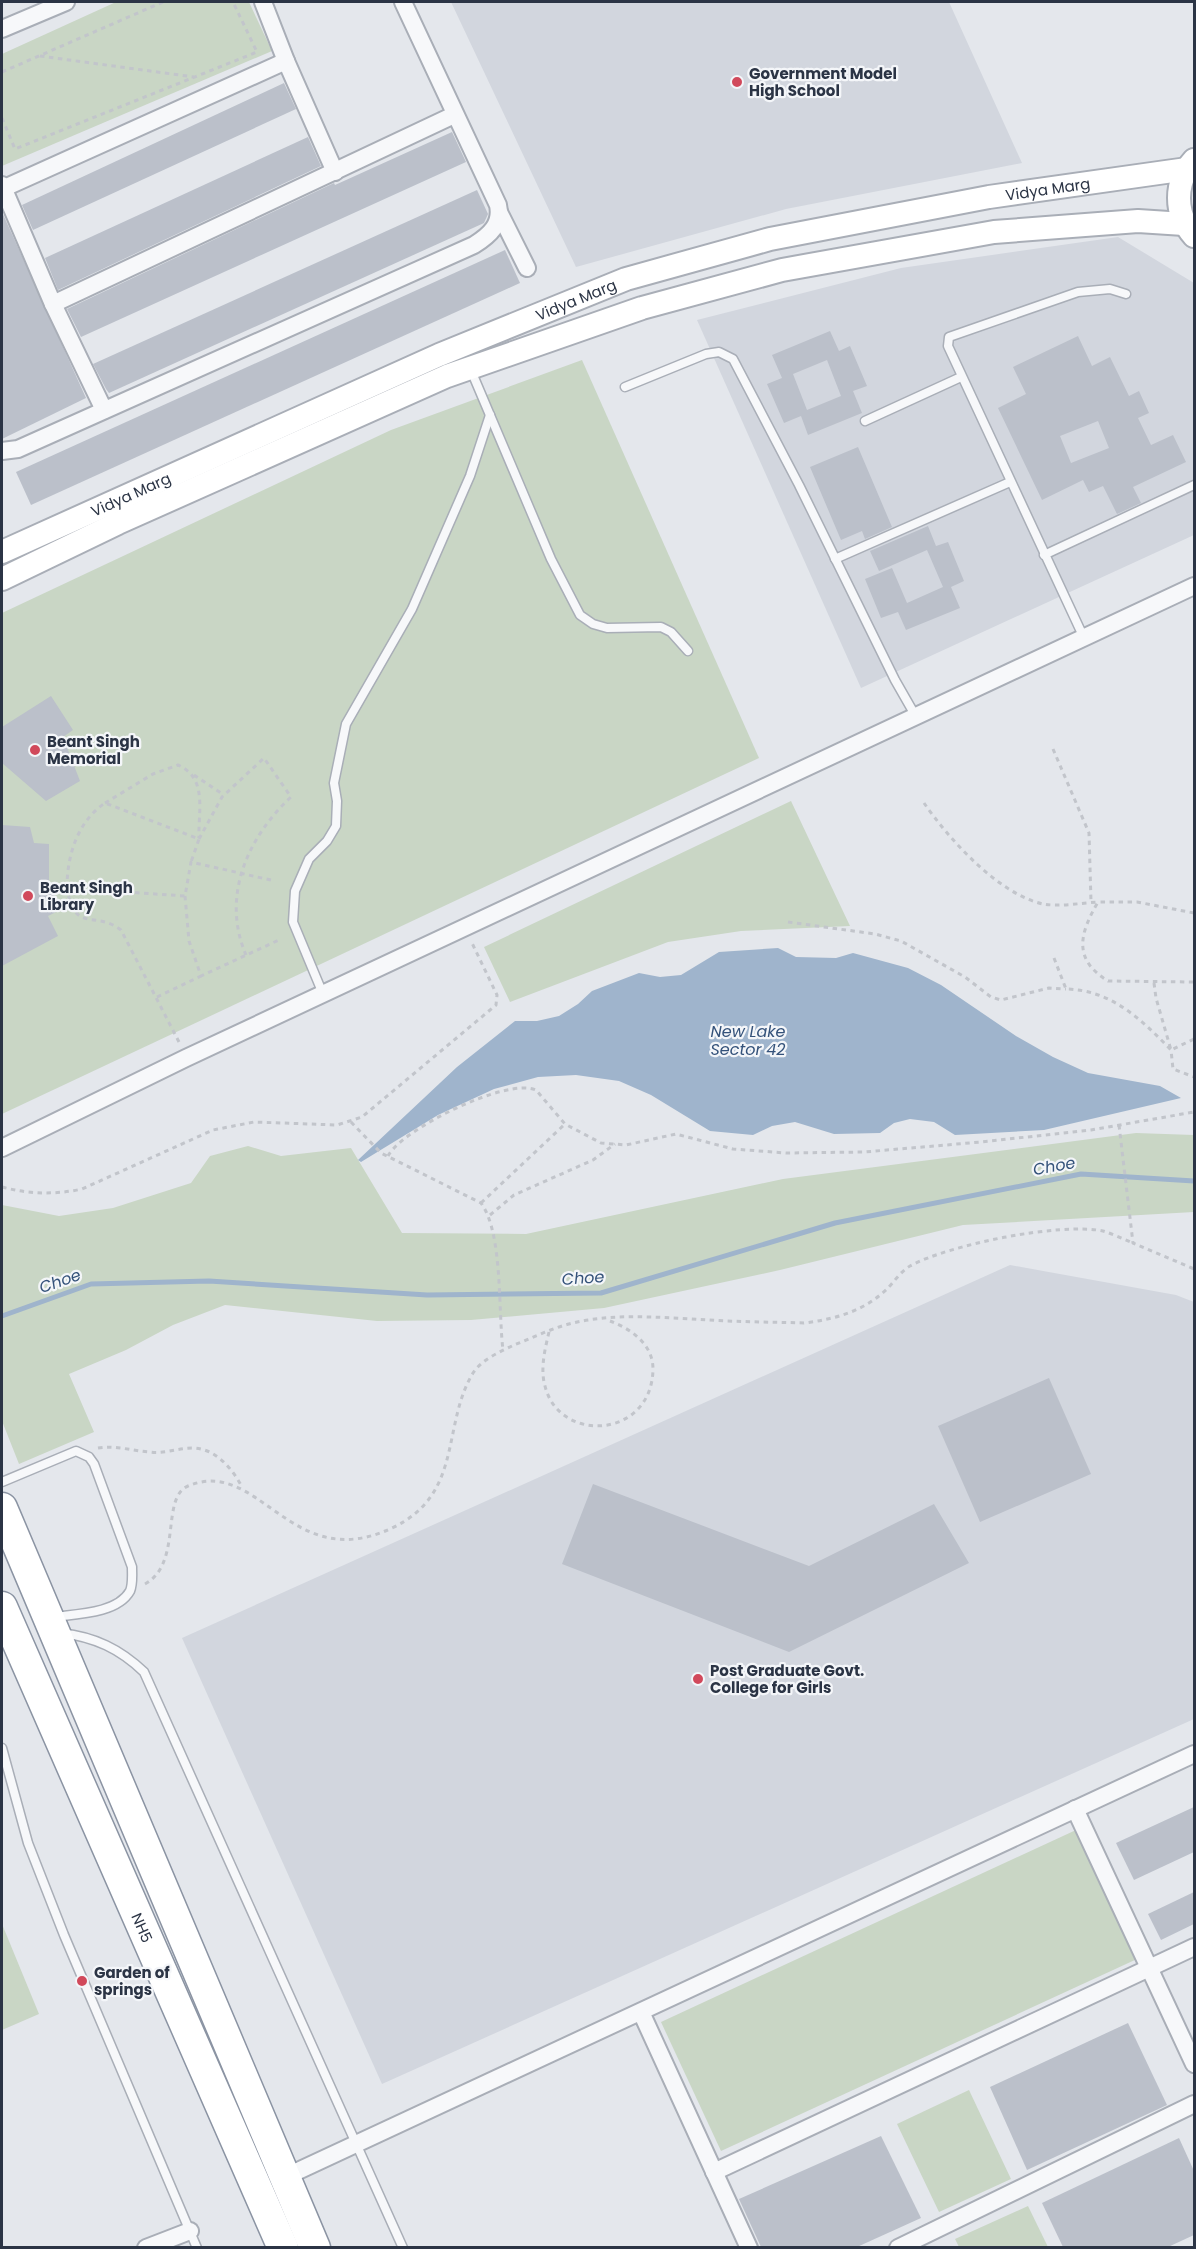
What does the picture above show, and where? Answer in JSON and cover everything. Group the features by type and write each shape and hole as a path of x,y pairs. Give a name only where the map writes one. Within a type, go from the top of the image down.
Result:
{"highway":[{"path":"2,1508 49,1625 315,2247"},
{"name":"NH5","path":"2,1606 283,2247"}],"main road":[{"path":"1189,230 1179,188 1190,165"},
{"name":"Vidya Marg","path":"2,552 439,355 626,279 770,239 989,198 1190,165"},
{"name":"Vidya Marg","path":"2,579 118,523 470,368 642,308 782,270 994,232 1137,221 1189,230"}],"street":[{"path":"2,29 66,2"},
{"path":"263,2 286,61 335,172"},
{"path":"403,2 454,115 491,186 499,212 527,268"},
{"path":"104,410 53,304 2,188 286,61"},
{"path":"53,304 454,115"},
{"path":"2,451 18,448 474,245 491,232 499,212"},
{"path":"2,1148 186,1058 1194,586"},
{"path":"285,2177 1194,1754"},
{"path":"1075,1809 1194,2064"},
{"path":"714,2172 1194,1947"},
{"path":"641,2012 749,2247"},
{"path":"898,2247 1194,2104"},
{"path":"146,2247 189,2230"}],"lane":[{"path":"1084,638 950,355 950,337 1078,292 1110,289 1126,294"},
{"path":"625,387 706,354 719,352 733,358 895,680 915,715"},
{"path":"470,368 551,559 580,615 593,624 606,628 661,627 671,632 688,651"},
{"path":"865,421 961,377"},
{"path":"323,994 293,922 295,891 309,859 327,841 336,826 337,801 334,783 346,724 412,609 470,476 490,416"},
{"path":"835,558 1010,482"},
{"path":"1044,555 1194,485"},
{"path":"2,1482 76,1452 89,1457 94,1464 132,1568 129,1593 117,1603 49,1625"},
{"path":"49,1625 109,1645 126,1655 144,1672 161,1705 403,2247"},
{"path":"2,1748 28,1843 64,1935 197,2247"}],"path":[{"path":"2,72 164,2"},
{"path":"2,118 15,149 257,52 233,2"},
{"path":"38,56 195,77"},
{"path":"1053,749 1089,833 1091,902"},
{"path":"201,976 189,941 185,896 191,862 210,815 224,795 264,758 291,798 258,834 241,873 236,915 246,955"},
{"path":"186,1058 121,930 109,923 88,921 78,916 71,906 67,888 70,861 84,822 105,803 153,774 173,765 185,768 224,795"},
{"path":"192,774 200,786 199,839"},
{"path":"105,803 199,839"},
{"path":"924,803 957,843 1002,884 1043,904 1137,902 1194,914"},
{"path":"191,862 276,881"},
{"path":"67,888 185,896"},
{"path":"1098,902 1082,934 1086,960 1097,975 1108,981 1154,983 1194,981"},
{"path":"788,922 875,934 901,941 965,977 991,997 1001,1000 1049,987 1087,989 1115,1002 1136,1017 1172,1050"},
{"path":"2,1187 33,1194 61,1193 82,1189 213,1130 254,1122 324,1126 351,1122 373,1109 413,1071 496,1005 497,995 464,928"},
{"path":"157,997 281,939"},
{"path":"1054,958 1066,988"},
{"path":"1154,983 1156,998 1172,1050 1173,1069 1194,1077"},
{"path":"1172,1050 1194,1039"},
{"path":"388,1156 396,1144 412,1133 460,1107 509,1089 526,1087 536,1090 565,1124 601,1143 626,1145 676,1134 716,1146 750,1151 854,1153 981,1142 1119,1125 1194,1112"},
{"path":"351,1122 381,1153 481,1203 490,1215 495,1235 498,1315 503,1350"},
{"path":"481,1203 565,1124"},
{"path":"1119,1125 1133,1243"},
{"path":"490,1215 514,1195 593,1160 615,1144"},
{"path":"129,1593 154,1579 160,1571 171,1543 174,1507 181,1490 188,1486 211,1482 242,1488 302,1530 315,1536 350,1540 393,1528 409,1517 441,1482 449,1460 462,1401 474,1372 486,1360 503,1350 570,1324 642,1317 804,1323 830,1320 869,1305 908,1267 943,1252 987,1241 1069,1230 1102,1231 1194,1269"},
{"path":"549,1332 542,1372 545,1389 554,1405 567,1418 585,1424 603,1426 620,1423 635,1415 648,1399 653,1384 653,1364 649,1349 634,1333 607,1320"},
{"path":"76,1452 107,1446 152,1453 193,1448 211,1453 233,1469 242,1488"}],"shaded area":[{"name":"Government Model High School","path":"451,2 949,2 1022,163 786,209 576,267"},
{"path":"1118,237 1194,283 1194,535 861,688 697,320 901,268"},
{"name":"Post Graduate Govt. College for Girls","path":"1010,1265 1176,1295 1194,1302 1194,1719 382,2084 182,1638"}],"green space":[{"path":"116,2 249,2 272,51 2,166 2,54"},
{"path":"582,360 759,758 2,1114 2,613 391,430"},
{"path":"791,801 850,926 741,931 668,942 510,1002 484,947"},
{"path":"1136,1133 1194,1135 1194,1212 963,1225 780,1270 604,1308 471,1320 377,1321 225,1305 173,1325 126,1350 69,1374 94,1432 19,1464 2,1421 2,1205 59,1216 113,1208 191,1183 210,1156 248,1146 281,1156 351,1148 402,1233 526,1234 783,1179"},
{"path":"1076,1830 1137,1959 721,2151 661,2022"},
{"path":"2,1924 39,2014 2,2030"},
{"path":"969,2090 1011,2179 939,2212 897,2124"},
{"path":"1028,2206 1048,2247 959,2247 955,2239"}],"water":[{"name":"New Lake Sector 42","path":"778,948 796,957 836,958 853,953 908,968 941,985 1016,1036 1053,1057 1088,1073 1160,1086 1181,1098 1044,1130 955,1135 934,1122 910,1119 894,1123 880,1133 834,1134 795,1122 772,1126 753,1135 710,1131 651,1095 619,1081 576,1075 538,1077 494,1089 438,1115 361,1162 358,1160 457,1067 515,1021 537,1021 559,1016 578,1004 592,991 639,973 660,977 681,975 719,952"}],"building":[{"path":"284,83 296,109 33,230 22,205"},
{"path":"452,132 466,162 81,337 67,309 334,183 335,185"},
{"path":"308,137 321,166 58,290 45,258"},
{"path":"477,190 488,214 484,223 109,393 93,364"},
{"path":"2,212 86,398 2,439"},
{"path":"505,250 520,283 31,505 16,472"},
{"path":"830,331 839,351 850,346 867,386 853,391 862,413 808,435 801,416 784,423 767,384 782,378 772,355","holes":["827,360 841,396 807,410 793,374"]},
{"path":"1078,336 1092,366 1110,357 1129,396 1139,391 1149,413 1138,418 1151,445 1173,435 1186,462 1133,487 1141,503 1117,514 1103,486 1089,492 1083,480 1042,500 998,408 1026,394 1013,367","holes":["1098,421 1109,448 1071,463 1060,436"]},
{"path":"858,447 892,527 865,539 862,531 841,540 810,467"},
{"path":"928,526 936,546 948,542 964,581 951,587 960,608 906,630 898,612 881,618 865,579 892,568 907,603 943,587 927,550 879,571 870,551"},
{"name":"Beant Singh Memorial","path":"51,696 73,730 63,737 80,781 46,801 2,763 2,727"},
{"name":"Beant Singh Library","path":"2,825 30,827 34,843 49,844 49,881 60,910 48,916 58,936 2,966"},
{"path":"1049,1378 1091,1474 980,1522 938,1426"},
{"path":"593,1484 809,1566 934,1504 969,1563 789,1652 562,1564"},
{"path":"1194,1807 1194,1852 1134,1880 1116,1843"},
{"path":"1194,1892 1194,1924 1161,1940 1148,1914"},
{"path":"1128,2023 1167,2105 1027,2170 990,2087"},
{"path":"881,2136 921,2218 857,2247 761,2247 739,2199"},
{"path":"1179,2138 1194,2171 1194,2235 1168,2247 1063,2247 1042,2203"}],"waterway":[{"name":"Choe","path":"2,1316 91,1284 209,1281 427,1295 601,1293 835,1223 1081,1174 1194,1181"}],"place":[{"name":"Government Model High School","path":"737,82"},
{"name":"Beant Singh Memorial","path":"35,750"},
{"name":"Beant Singh Library","path":"28,896"},
{"name":"Post Graduate Govt. College for Girls","path":"698,1679"},
{"name":"Garden of springs","path":"82,1981"}]}
